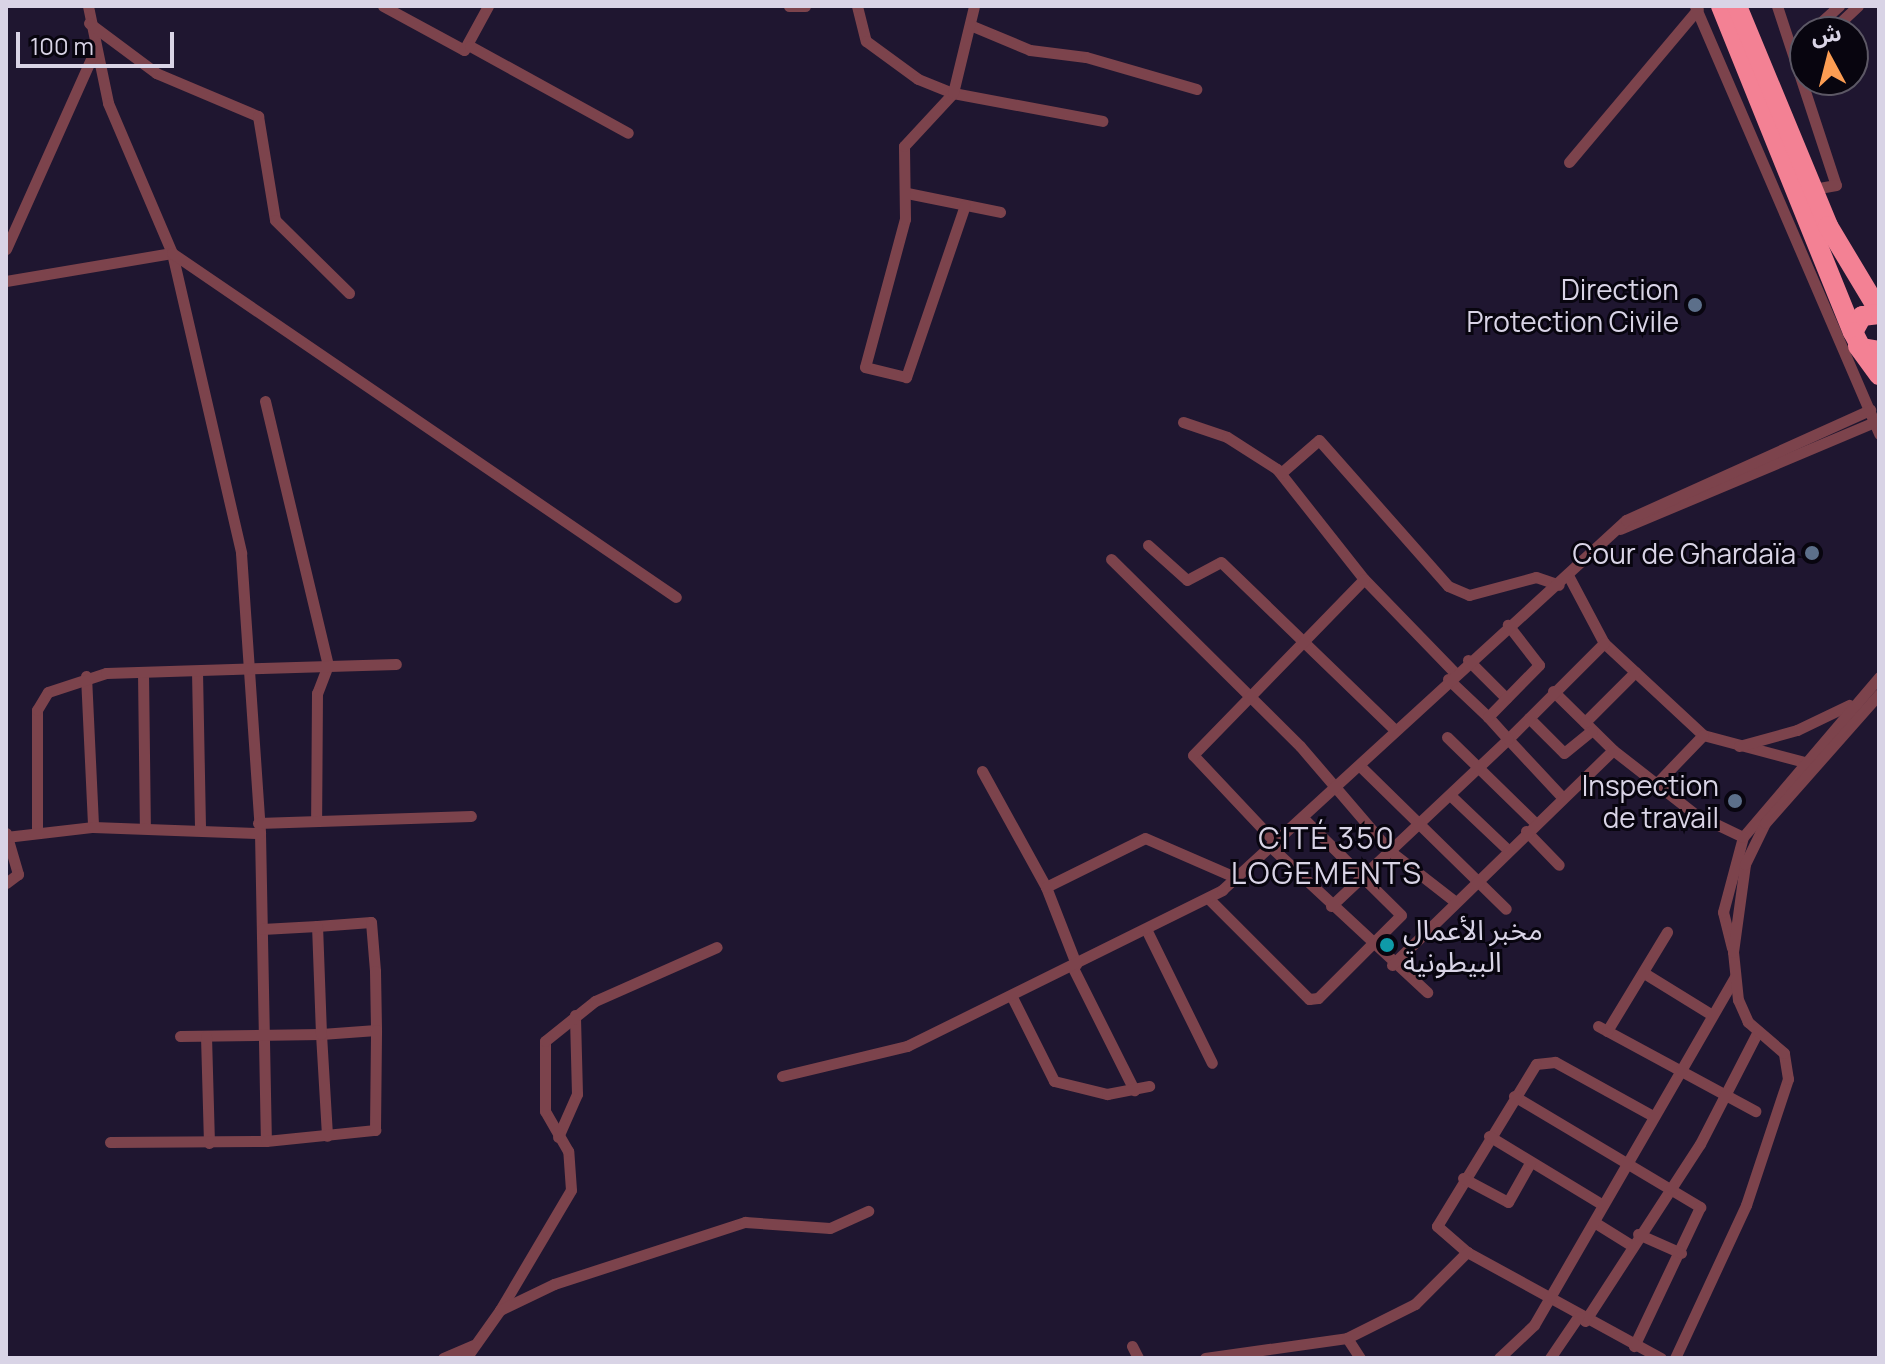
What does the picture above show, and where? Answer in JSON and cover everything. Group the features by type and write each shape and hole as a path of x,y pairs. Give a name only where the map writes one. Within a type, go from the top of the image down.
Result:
{"highway":[{"path":"1721,6 1852,338 1879,375"},
{"path":"1737,6 1813,189 1879,312 1862,316 1852,338"},
{"path":"1852,338 1879,351"}],"street":[{"path":"88,6 94,52 108,103 172,253 241,553 252,670 259,828 266,1141"},
{"path":"383,6 457,49 470,46 628,133"},
{"path":"470,46 488,6"},
{"path":"789,6 805,6"},
{"path":"857,6 866,41 891,63 953,93 1102,121"},
{"path":"965,205 926,329 898,379 865,367 862,359 907,193 907,137 953,93 974,6"},
{"path":"1777,6 1789,43"},
{"path":"1569,162 1696,8 1852,338 1879,434"},
{"path":"89,23 156,73 258,116 275,220 349,293"},
{"path":"970,25 1030,50 1086,57 1196,89"},
{"path":"6,249 94,52"},
{"path":"1805,96 1836,185 1813,189"},
{"path":"907,193 1000,212"},
{"path":"6,281 172,253 676,597"},
{"path":"265,401 326,672 317,693 316,821"},
{"path":"782,1076 907,1046 1208,898 1274,846 1468,660 1564,581 1620,529 1815,435 1872,416"},
{"path":"1726,479 1820,447 1872,416"},
{"path":"1183,422 1227,437 1281,473 1364,579 1562,797"},
{"path":"1815,435 1820,447"},
{"path":"1281,473 1319,440 1448,586 1469,595 1536,577 1564,581 1604,643 1703,735 1738,747 1803,760 1815,768"},
{"path":"1148,545 1187,580 1221,562 1394,729"},
{"path":"1111,559 1336,787 1390,851 1453,900"},
{"path":"1364,579 1193,760 1331,906 1392,965 1427,992"},
{"path":"1488,717 1539,665 1508,625"},
{"path":"1331,906 1421,824 1604,643"},
{"path":"1468,660 1506,698"},
{"path":"37,831 37,710 48,692 86,676 252,670 326,672 396,664"},
{"path":"197,671 200,827"},
{"path":"143,672 145,826"},
{"path":"1529,718 1564,753 1635,672"},
{"path":"86,676 93,827"},
{"path":"1675,1358 1785,1099 1784,1053 1741,1012 1733,952 1723,912 1743,837 1803,760 1879,677"},
{"path":"1553,691 1613,750 1658,782 1695,814 1743,837"},
{"path":"1733,952 1740,886 1755,839 1879,694"},
{"path":"1738,747 1797,730 1863,696"},
{"path":"1658,782 1703,735"},
{"path":"1447,737 1531,827 1559,865"},
{"path":"1392,965 1453,900 1613,750"},
{"path":"1360,766 1478,878 1506,909"},
{"path":"982,771 1046,887 1074,965 1134,1090"},
{"path":"1450,795 1507,849"},
{"path":"6,883 18,874 6,835 93,827 259,828 316,821 471,816"},
{"path":"1208,898 1312,1001 1401,915 1303,818"},
{"path":"1046,887 1145,838 1237,878"},
{"path":"110,1142 266,1141 375,1130 376,1030 372,925 262,929"},
{"path":"317,926 327,1136"},
{"path":"1146,929 1212,1063"},
{"path":"1667,932 1644,973 1603,1028 1681,1067 1755,1111"},
{"path":"466,1358 500,1310 571,1190 570,1157 545,1111 544,1045 575,1015 717,947"},
{"path":"1644,973 1712,1015"},
{"path":"1499,1358 1526,1336 1736,976"},
{"path":"1012,997 1054,1081 1107,1094 1149,1086"},
{"path":"558,1137 577,1094 575,1015"},
{"path":"180,1036 376,1030"},
{"path":"1550,1358 1581,1319 1631,1245 1728,1094 1758,1031"},
{"path":"206,1036 209,1143"},
{"path":"1653,1116 1547,1061 1531,1068 1437,1226 1467,1252 1581,1319 1661,1358"},
{"path":"1514,1096 1700,1207 1681,1253 1634,1346"},
{"path":"1489,1136 1603,1205"},
{"path":"1463,1178 1508,1202 1530,1163"},
{"path":"500,1310 554,1284 736,1224 830,1228 868,1211"},
{"path":"1594,1222 1631,1245"},
{"path":"1638,1234 1681,1253"},
{"path":"1205,1358 1347,1338 1415,1304 1467,1252"},
{"path":"1347,1338 1360,1358"},
{"path":"443,1358 473,1344"},
{"path":"1132,1346 1138,1358"}],"place":[{"name":"Direction Protection Civile","path":"1695,305"},
{"name":"Cour de Ghardaïa","path":"1812,553"},
{"name":"Inspection de travail","path":"1735,801"},
{"name":"مخبر الأعمال البيطونية","path":"1387,945"}],"district":[{"name":"CITÉ 350 LOGEMENTS","path":"1327,855"}]}
